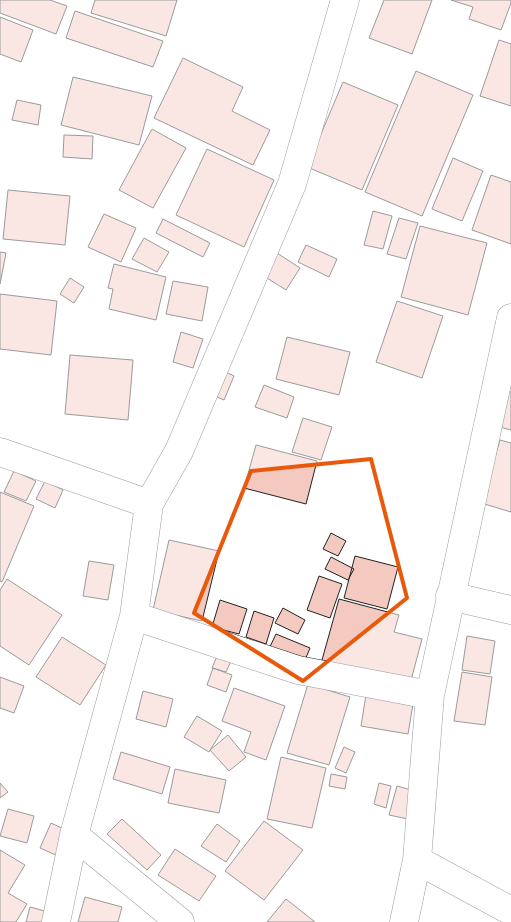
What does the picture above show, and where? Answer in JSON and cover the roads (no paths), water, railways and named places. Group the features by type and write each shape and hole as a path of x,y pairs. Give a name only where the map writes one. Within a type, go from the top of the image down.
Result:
{"street":[{"path":"56,922 74,835 134,616 148,504 179,451 292,184 345,0"},
{"path":"404,922 417,860 430,694 511,318"},
{"path":"0,452 148,504"},
{"path":"450,596 511,610"},
{"path":"134,616 298,670 430,694"},
{"path":"74,835 180,922"},
{"path":"417,860 511,911"}]}
